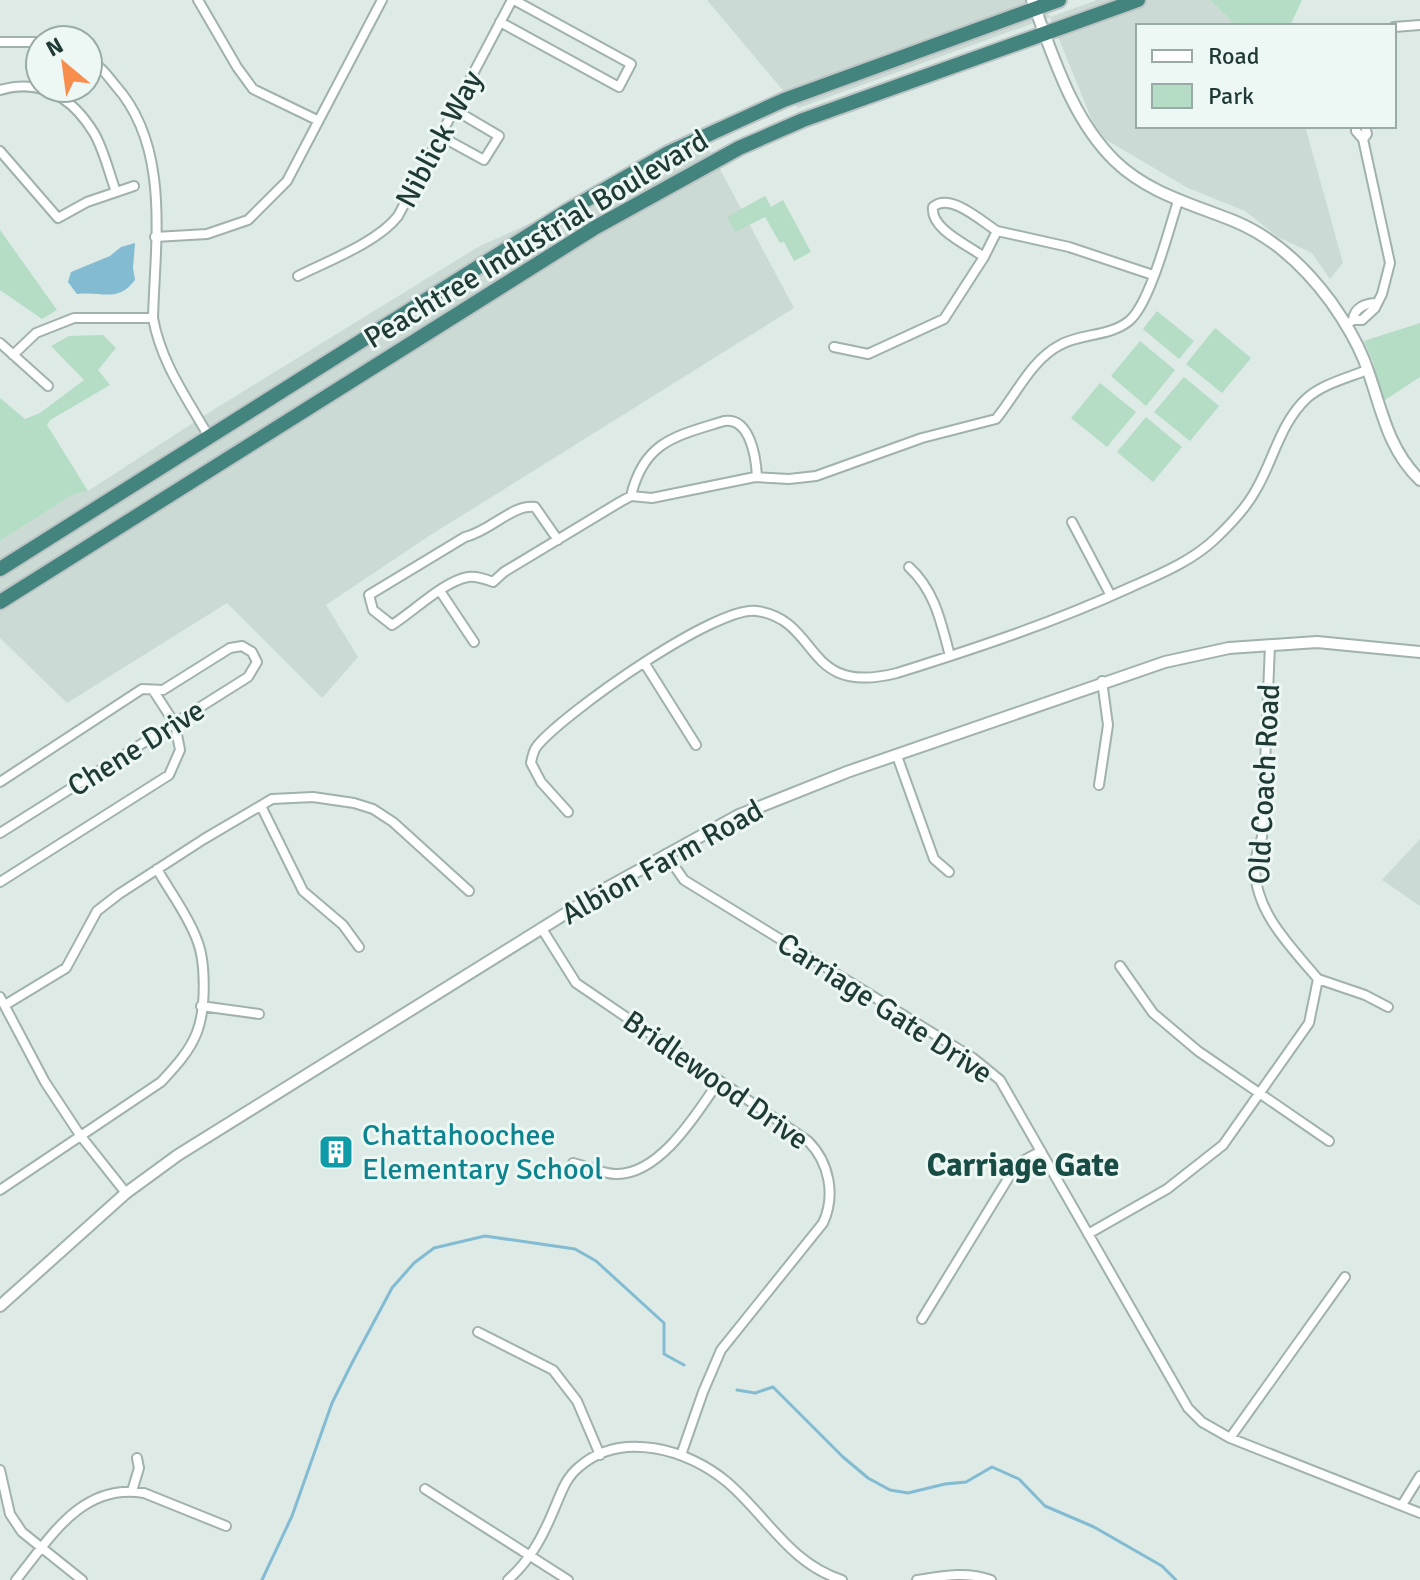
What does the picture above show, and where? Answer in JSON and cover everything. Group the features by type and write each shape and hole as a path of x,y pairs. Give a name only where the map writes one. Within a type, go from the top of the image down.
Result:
{"highway":[{"name":"Peachtree Industrial Boulevard","path":"0,569 543,225 668,153 784,100 1033,4 1059,0"},
{"name":"Peachtree Industrial Boulevard","path":"0,602 489,293 662,189 739,148 803,120 1138,0"}],"street":[{"path":"198,0 253,89 317,120"},
{"path":"155,237 207,234 248,220 287,181 382,0"},
{"path":"500,22 619,87 631,64 513,0"},
{"name":"Niblick Way","path":"298,276 392,224 442,137 513,0"},
{"path":"1033,4 1073,103 1088,129 1116,162 1159,192 1236,222 1270,240 1301,267 1350,323 1393,445 1420,480"},
{"path":"1396,27 1420,25"},
{"path":"0,42 24,42"},
{"path":"104,72 124,95 145,136 156,180 153,318 157,341 171,374 209,437"},
{"path":"0,90 19,85 54,92 72,106 95,134 116,192"},
{"path":"442,137 484,160 499,136 455,110"},
{"path":"1350,323 1362,320 1377,303 1390,263 1363,139 1356,128"},
{"path":"1363,139 1367,134 1366,128"},
{"path":"0,151 58,218 87,202 134,186"},
{"path":"984,257 937,224 932,216 933,207 939,202 949,201 997,231 1069,247 1153,275"},
{"path":"558,540 535,507 525,505 369,595 370,602 373,610 392,625 440,591 465,578 479,577 493,582 504,572 558,540 631,496 652,498 757,477 789,479 816,476 935,433 996,419 1033,367 1048,352 1066,341 1107,332 1130,320 1145,299 1178,201"},
{"path":"834,347 868,354 944,319 997,231"},
{"path":"1350,323 1354,313 1363,306 1377,303"},
{"path":"1363,306 1368,315"},
{"path":"13,355 36,333 74,318 153,318"},
{"path":"0,343 48,386"},
{"path":"568,812 536,773 531,763 534,749 587,702 707,624 736,612 756,610 775,616 792,627 829,669 851,678 881,677 1034,629 1183,562 1212,542 1240,514 1257,488 1290,417 1308,397 1328,385 1367,370"},
{"path":"631,496 636,474 670,438 733,419 741,424 754,452 757,477"},
{"path":"1072,522 1111,596"},
{"path":"909,567 925,583 935,601 950,656"},
{"path":"440,591 474,642"},
{"name":"Albion Farm Road","path":"0,1306 126,1193 178,1155 542,929 666,854 739,815 847,772 1102,681 1165,662 1229,648 1317,642 1420,652"},
{"name":"Old Coach Road","path":"1270,645 1262,837 1254,865 1259,901 1318,979"},
{"name":"Chene Drive","path":"0,833 248,677 257,662 252,652 242,646 230,648 163,690 153,690"},
{"path":"645,664 696,745"},
{"path":"1099,785 1108,725 1102,681"},
{"path":"0,782 142,689 153,690 175,724 180,750 169,775 0,882"},
{"path":"897,756 934,859 949,872"},
{"path":"126,1193 80,1135 45,1082 2,1001 66,968 97,911 157,869 272,799 313,797 373,809 393,822 469,891"},
{"path":"261,806 303,891 343,925 359,947"},
{"name":"Carriage Gate Drive","path":"666,854 684,880 973,1058 1000,1080 1188,1408 1202,1422 1230,1438 1420,1513"},
{"path":"0,1190 161,1082 180,1062 198,1031 204,983 202,953 197,937 157,869"},
{"name":"Bridlewood Drive","path":"542,929 576,983 808,1141 817,1149 827,1169 829,1205 826,1215 721,1350 681,1455"},
{"path":"1120,966 1153,1013 1198,1051 1329,1141"},
{"path":"1088,1234 1167,1189 1223,1145 1309,1023 1318,979 1365,995 1388,1007"},
{"path":"201,1006 259,1014"},
{"path":"573,1163 616,1174 645,1167 682,1135 719,1081"},
{"path":"922,1319 1017,1164 1041,1151"},
{"path":"1230,1438 1345,1277"},
{"path":"478,1332 553,1370 577,1401 600,1455"},
{"path":"508,1580 532,1556 564,1484 578,1467 600,1455 632,1447 650,1447 681,1455 727,1482 793,1553 822,1573 842,1580"},
{"path":"132,1491 139,1468 137,1458"},
{"path":"0,1470 10,1514 22,1532 82,1580"},
{"path":"1402,1505 1420,1476"},
{"path":"425,1489 568,1580"},
{"path":"16,1580 61,1523 91,1499 110,1493 132,1491 165,1499 226,1526"},
{"path":"917,1580 955,1574 991,1580"}],"shaded area":[{"path":"707,0 1030,0 1051,17 1097,0 1210,0 1235,24 1136,24 1136,128 1306,128 1343,263 1330,279 1312,253 1278,237 1245,211 1188,188 1098,135 1050,17 798,108"},
{"path":"706,143 794,308 429,536 326,605 358,657 322,698 227,603 67,703 0,638 0,541 72,495 88,491 478,247"},
{"path":"1420,839 1420,906 1382,880"}],"green space":[{"path":"1210,0 1302,0 1291,24 1235,24"},
{"path":"765,196 771,207 783,200 811,252 794,261 765,217 735,232 727,217"},
{"path":"0,230 57,310 42,319 0,290"},
{"path":"1157,311 1194,341 1179,359 1143,329"},
{"path":"1420,323 1420,377 1382,402 1373,362 1364,341"},
{"path":"1215,328 1251,358 1222,393 1186,364"},
{"path":"103,335 116,348 98,370 110,385 50,420 47,425 88,491 72,495 0,541 0,398 25,419 40,413 84,380 51,346 69,336"},
{"path":"1140,341 1175,370 1146,406 1111,376"},
{"path":"1184,377 1219,406 1190,441 1154,412"},
{"path":"1100,383 1136,412 1107,447 1071,418"},
{"path":"1146,417 1182,447 1153,482 1117,452"}],"water":[{"path":"135,243 135,280 122,291 116,294 77,294 68,282 71,272"}],"waterway":[{"path":"262,1580 292,1516 332,1403 353,1361 392,1288 414,1263 434,1248 485,1236 575,1249 596,1261 664,1323 664,1354 684,1365"},
{"path":"737,1390 755,1393 773,1387 843,1457 868,1478 890,1490 908,1493 966,1482 992,1467 1019,1479 1045,1506 1094,1527 1162,1566 1176,1580"}],"place":[{"name":"Chattahoochee Elementary School","path":"336,1152"}],"district":[{"name":"Carriage Gate","path":"1023,1165"}]}
